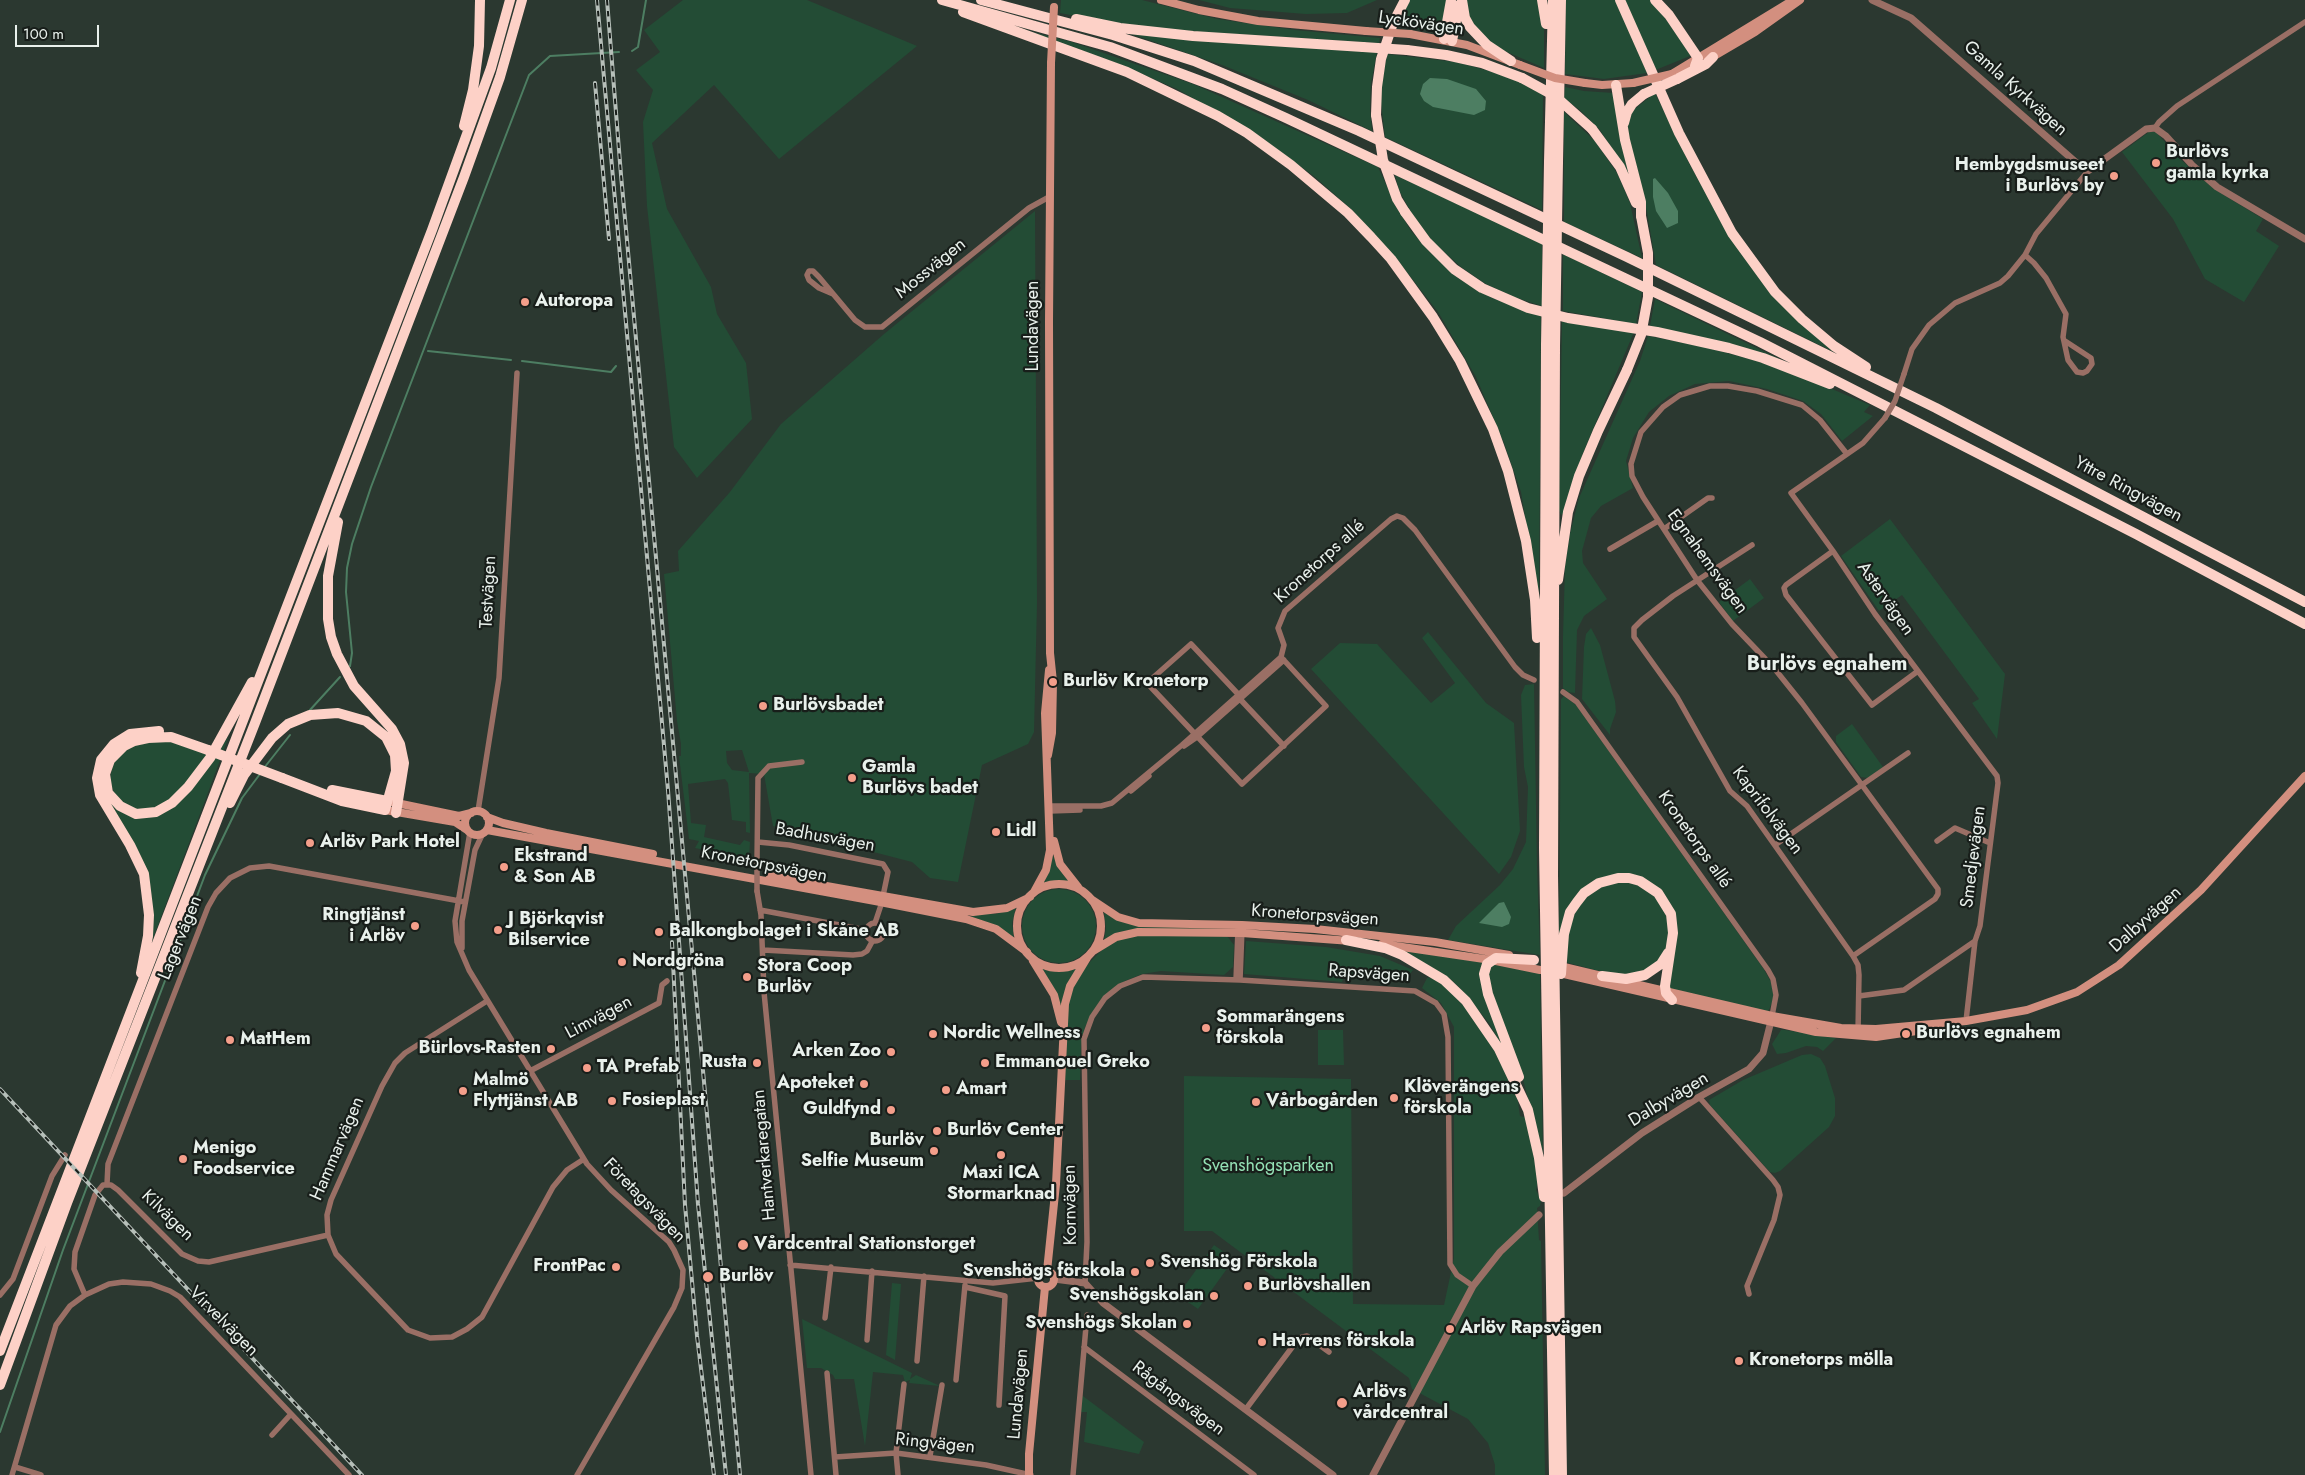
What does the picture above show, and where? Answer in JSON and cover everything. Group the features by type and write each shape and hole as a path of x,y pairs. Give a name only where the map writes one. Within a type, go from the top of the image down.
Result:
{"highway":[{"path":"447,190 474,90 479,46 480,0"},
{"path":"0,1351 447,190 491,68 510,0"},
{"path":"0,1385 67,1203 110,1097 374,412 500,77 522,0"},
{"path":"932,0 1127,72 1218,116 1270,148 1316,185 1348,213 1391,259 1433,317 1460,362 1493,429 1508,471 1529,558 1535,600 1543,699"},
{"path":"942,0 1110,47 1222,89 1352,148 1760,342 1995,461"},
{"path":"983,0 1147,32 1429,52 1482,63 1522,78 1555,96 1592,129 1620,167 1641,216"},
{"path":"983,0 1156,48 1289,99 1627,257 1936,408"},
{"path":"1405,0 1393,23 1381,59 1377,87 1376,115 1383,160 1397,199 1405,212 1426,242 1454,269 1482,288 1550,314 1700,340 1763,358 1846,391 1995,461"},
{"path":"1448,40 1451,0"},
{"path":"1448,40 1462,0"},
{"path":"1462,0 1462,9 1470,27 1487,45 1516,63"},
{"path":"1542,0 1547,32 1549,140 1554,162"},
{"path":"1549,140 1552,0"},
{"path":"1554,1475 1543,699 1554,162 1561,0"},
{"path":"1620,0 1648,69 1691,159 1721,216 1754,266 1775,292 1802,319 1834,346 1936,408"},
{"path":"1656,0 1669,15 1696,62"},
{"path":"1623,129 1627,112 1644,94 1675,77 1706,64 1713,57"},
{"path":"1553,673 1559,569 1568,512 1589,452 1641,335 1648,296 1648,253 1641,216 1641,202 1623,129 1616,85"},
{"path":"1550,346 1555,1027 1562,1475"},
{"name":"Yttre Ringvägen","path":"1936,408 2305,602"},
{"path":"374,412 342,503 334,534 328,576 328,619 334,645 344,670 354,686 392,729 400,744 404,763 391,807"},
{"name":"Yttre Ringvägen","path":"1995,461 2305,624"},
{"path":"209,748 171,737 134,741 124,746 110,760 105,774 108,793 120,806 136,814 156,812 178,798 194,779 221,740 276,634"},
{"path":"202,857 244,775 266,745 283,728 310,715 333,713 351,716 366,722 382,733 392,746 396,766 391,807"},
{"path":"134,1003 148,936 148,892 138,859 100,795 98,769 114,744 130,734 140,732 172,733 282,776 391,807"},
{"path":"1555,1027 1562,951 1567,923 1577,902 1592,887 1608,880 1629,878 1640,881 1658,893 1666,903 1673,923 1665,976 1669,996"},
{"path":"1346,940 1385,948 1402,955 1432,971 1454,989 1475,1013 1499,1049 1528,1110"},
{"path":"1602,976 1626,979 1645,975 1661,964 1671,946"},
{"path":"1538,964 1504,958 1491,960 1485,969 1486,985 1518,1072 1528,1110 1541,1174 1550,1257"}],"main road":[{"name":"Lyckövägen","path":"1161,0 1199,10 1258,21 1410,34 1448,40 1555,78 1585,84 1616,85 1675,77 1793,0"},
{"name":"Lyckövägen","path":"1696,62 1713,57 1755,32 1800,0"},
{"name":"Lundavägen","path":"1054,4 1049,197 1050,653 1053,682 1052,733 1048,756 1050,855 1044,875 1022,908 1018,926 1020,940 1056,999 1063,1036"},
{"name":"Dalbyvägen","path":"1771,1019 1816,1032 1899,1035 2027,1010 2077,992 2119,965 2201,890 2305,776"},
{"path":"391,807 459,816 475,812 487,817 489,823 485,831 474,834 455,822 391,807"},
{"name":"Lundavägen","path":"1047,1271 1056,1184 1063,1036 1068,991 1098,942 1101,927 1099,912 1091,899 1071,880 1058,860 1049,808"},
{"path":"468,831 466,821 475,812"},
{"name":"Kronetorpsvägen","path":"487,817 503,823 555,835 883,899 979,923 1001,933 1028,953"},
{"name":"Kronetorpsvägen","path":"485,831 883,899 978,912 1007,908 1031,896"},
{"name":"Lundavägen","path":"1031,896 1046,887 1055,885 1070,886 1083,892"},
{"name":"Kronetorpsvägen","path":"1091,899 1114,915 1133,922 1380,935 1490,951 1538,964"},
{"name":"Kronetorpsvägen","path":"1093,951 1116,937 1132,932 1240,929 1346,940 1491,960"},
{"name":"Lundavägen","path":"1028,953 1041,964 1057,968 1073,966 1087,958"},
{"path":"1669,996 1602,976 1564,971 1669,996 1771,1019"},
{"path":"1047,1271 1052,1274 1054,1279 1051,1285 1045,1286 1039,1283 1038,1278 1040,1274 1047,1271"},
{"name":"Lundavägen","path":"1030,1475 1029,1454 1045,1286"}],"street":[{"name":"Gamla Kyrkvägen","path":"1872,0 1910,18 2072,160 2088,170"},
{"path":"2156,128 2159,122 2177,106 2305,22"},
{"path":"1847,454 1863,443 1885,418 1895,401 1912,349 1928,325 1955,303 2000,283 2024,255 2036,234 2088,170 2146,129 2156,128 2166,136 2193,166 2217,188 2305,239"},
{"name":"Mossvägen","path":"833,294 819,288 809,280 807,275 809,271 813,271 819,277 855,320 865,327 882,327 1029,208 1049,197"},
{"path":"2024,255 2046,278 2066,314 2063,337 2068,360 2077,372 2083,373 2088,371 2092,364 2091,358 2065,341"},
{"name":"Testvägen","path":"475,812 499,678 517,373"},
{"name":"Egnahemsvägen","path":"1847,454 1820,420 1802,405 1780,396 1728,386 1710,386 1680,395 1663,406 1641,432 1631,464 1632,476 1643,497 1697,580 1732,624 1774,668 1863,784 1935,884 1938,894 1935,899 1853,956"},
{"name":"Astervägen","path":"1847,454 1791,493 1875,614 1997,776"},
{"path":"1664,529 1708,498 1712,498"},
{"name":"Kronetorps allé","path":"1282,658 1284,645 1278,628 1285,612 1391,519 1397,516 1403,518 1415,530 1515,667 1523,675 1534,680"},
{"path":"1610,549 1658,521"},
{"path":"1697,580 1752,545"},
{"path":"1833,551 1786,585 1784,588 1786,594 1872,705 1918,671"},
{"name":"Kaprifolvägen","path":"1697,580 1673,596 1634,628 1634,638 1677,696 1730,791 1747,806 1853,956 1858,965 1858,1033"},
{"path":"1049,808 1105,809 1115,804 1196,735 1238,696 1282,658 1326,706 1284,746 1242,784 1196,735 1147,684 1191,644 1238,696 1284,746"},
{"name":"Kronetorps allé","path":"1563,692 1578,702 1768,970 1773,979 1776,995 1771,1019"},
{"path":"1775,845 1908,753"},
{"name":"Badhusvägen","path":"757,891 758,778 769,766 802,762"},
{"name":"Smedjevägen","path":"1966,1022 1975,941 1980,926 1998,784 1997,776"},
{"path":"1937,841 1955,828 1990,844"},
{"name":"Företagsvägen","path":"468,831 455,935 462,955 487,1001 584,1159 611,1190 669,1242 680,1261 683,1278 682,1288 674,1307 577,1475"},
{"name":"Företagsvägen","path":"462,955 461,935 465,902 475,850 485,831"},
{"name":"Badhusvägen","path":"758,842 789,845 883,864 888,872 883,899 875,923"},
{"name":"Lagervägen","path":"107,1184 108,1164 208,907 216,893 230,878 250,868 270,866 465,902"},
{"name":"Hantverkaregatan","path":"757,891 763,950 764,992 811,1475"},
{"path":"760,910 866,930"},
{"path":"875,923 880,925 884,932 881,938 873,940 868,937 866,930 875,923"},
{"path":"1238,980 1240,929"},
{"path":"763,950 853,956 867,951 873,940"},
{"path":"1859,996 1904,990 1975,941"},
{"name":"Kornvägen","path":"1085,1283 1087,1242 1084,1039 1092,1017 1112,992 1120,986 1143,977 1238,980"},
{"name":"Rapsvägen","path":"1238,980 1415,992 1436,1003 1444,1014 1448,1036 1450,1264 1457,1275 1473,1286"},
{"name":"Limvägen","path":"530,1071 659,1004 662,985 667,981"},
{"name":"Hammarvägen","path":"487,1001 405,1053 395,1063 382,1086 331,1200 327,1215 328,1235 336,1254 408,1330 423,1337 437,1339 452,1338 482,1317 553,1187 567,1170 584,1159"},
{"name":"Dalbyvägen","path":"1564,1193 1634,1138 1699,1096 1738,1077 1754,1065 1765,1049 1771,1019"},
{"path":"1699,1096 1773,1180 1780,1194 1774,1220 1747,1286 1749,1294"},
{"path":"0,1295 13,1279 52,1176 65,1155"},
{"path":"84,1295 74,1269 75,1252 94,1196 100,1187 107,1184"},
{"name":"Kilvägen","path":"107,1184 118,1190 182,1254 198,1261 215,1260 328,1235"},
{"path":"1373,1475 1473,1286 1500,1252 1539,1215"},
{"path":"790,1265 872,1270 994,1283 1038,1278"},
{"path":"826,1318 831,1267"},
{"path":"867,1340 872,1270"},
{"path":"916,1361 924,1276"},
{"path":"1054,1279 1085,1283 1103,1302 1333,1475"},
{"path":"956,1380 966,1280"},
{"name":"Virvelvägen","path":"12,1475 52,1332 64,1313 84,1295 109,1284 123,1282 151,1284 170,1291 188,1305 348,1475"},
{"path":"965,1287 1005,1296 999,1405"},
{"path":"1073,1475 1087,1315"},
{"path":"1246,1409 1299,1338 1307,1336 1329,1352"},
{"name":"Rågångsvägen","path":"1084,1347 1254,1475"},
{"path":"826,1373 836,1475"},
{"path":"898,1475 896,1453 904,1384"},
{"path":"930,1456 942,1385"},
{"path":"272,1434 291,1414"},
{"name":"Ringvägen","path":"835,1457 896,1453 930,1456 1030,1475"},
{"path":"14,1467 41,1475"}],"green space":[{"path":"683,0 807,0 917,46 779,159 714,85 652,143 667,209 711,287 717,314 746,363 752,419 697,478 674,447 647,206 643,122 653,90 636,70 660,52 644,30"},
{"path":"1061,0 1142,0 1217,19 1295,30 1380,38 1379,43 1169,30 1122,25 1060,13"},
{"path":"1199,0 1377,0 1347,13 1306,14 1230,8"},
{"path":"1409,0 1448,0 1444,21 1440,29 1431,31 1397,26"},
{"path":"1465,0 1540,0 1544,31 1544,68 1491,45 1469,20"},
{"path":"1566,0 1618,0 1647,73 1604,79 1565,74"},
{"path":"1624,0 1652,0 1690,53 1690,56 1653,71"},
{"path":"1009,26 1072,42 1193,84 1378,167 1396,206 1411,231 1458,278 1490,297 1541,316 1539,602 1521,492 1504,443 1476,377 1438,312 1399,262 1351,209 1315,177 1259,136 1177,89 1114,62"},
{"path":"1128,33 1377,52 1371,83 1370,110 1372,131 1308,100 1222,65"},
{"path":"1387,54 1456,62 1493,72 1523,83 1543,95 1542,210 1385,137 1380,93"},
{"path":"1565,87 1584,91 1614,93 1630,176 1600,130 1581,111 1564,98"},
{"path":"1655,93 1689,163 1719,218 1744,256 1844,357 1656,265 1647,212 1627,133 1627,122 1632,111"},
{"path":"1564,112 1595,141 1617,173 1630,203 1642,258 1564,222"},
{"path":"2149,132 2156,132 2179,158 2214,189 2263,219 2256,231 2279,246 2244,302 2205,279 2173,219 2122,152"},
{"path":"1395,175 1542,243 1542,306 1514,297 1486,284 1461,267 1433,242 1412,214 1399,190"},
{"path":"1035,211 1037,603 1034,732 1028,744 982,765 958,882 930,878 912,862 773,826 764,774 749,773 750,833 746,832 746,822 732,820 728,783 725,779 688,784 691,823 706,825 704,837 740,845 744,840 750,842 749,857 738,857 695,848 699,841 689,839 679,756 681,756 681,744 677,721 664,574 679,571 678,551 730,492 781,424 884,334","holes":["742,750 749,772 732,770 727,763 726,751"]},
{"path":"1563,254 1642,292 1636,324 1563,311"},
{"path":"1655,299 1788,363 1650,326"},
{"path":"1562,321 1634,332 1583,453 1564,513 1561,515 1559,510"},
{"path":"1648,336 1705,347 1764,363 1801,376 1870,405 1864,412 1873,416 1842,441 1821,414 1803,401 1767,389 1729,381 1695,384 1669,396 1649,412 1633,438 1626,461 1633,488 1601,506 1591,518 1582,551 1583,563 1607,599 1584,616 1577,630 1575,693 1568,692 1563,688 1563,636 1565,567 1570,534 1579,498 1640,361"},
{"path":"1890,519 2005,674 1997,739 1972,703 1979,699 1902,595 1879,611 1841,556"},
{"path":"1750,579 1764,598 1733,621 1719,602"},
{"path":"1591,628 1600,645 1615,701 1616,712 1610,729 1610,735 1582,699 1584,647 1586,634"},
{"path":"1428,632 1486,703 1514,723 1520,831 1511,857 1499,874 1311,669 1340,643 1377,644 1431,703 1455,683 1422,638"},
{"path":"1534,684 1540,955 1448,940 1456,926 1500,885 1513,869 1526,842 1528,787 1524,767 1521,695 1525,685"},
{"path":"1564,696 1576,705 1763,968 1771,982 1773,993 1773,1000 1768,1012 1669,989 1675,917 1637,877 1584,889 1559,945 1561,699"},
{"path":"1852,724 1883,767 1868,778 1861,777 1836,742 1836,736"},
{"path":"229,736 152,941 151,895 108,804 111,803 142,818 195,784"},
{"path":"162,739 210,754 173,798 154,809 141,810 130,808 119,801 113,791 110,779 113,763 119,755 137,743"},
{"path":"1053,855 1059,869 1069,882 1055,881 1042,884"},
{"path":"1617,881 1640,885 1660,900 1669,923 1667,948 1653,967 1632,975 1607,973 1565,962 1566,941 1572,916 1593,889"},
{"path":"1052,889 1066,889 1080,895 1090,905 1096,919 1094,940 1080,957 1066,963 1052,963 1038,957 1028,947 1022,933 1022,919 1028,905 1038,895"},
{"path":"1016,907 1012,923 1014,939 984,921 972,917 972,914 996,914"},
{"path":"1104,912 1120,921 1134,925 1232,929 1133,929 1116,933 1104,941 1106,928"},
{"path":"1142,934 1227,936 1234,945 1233,967 1224,975 1161,971 1142,974 1125,981 1103,997 1085,1027 1081,1048 1080,1080 1065,1080 1067,1013 1073,985 1083,969 1105,947 1119,939"},
{"path":"1246,941 1326,947 1380,956 1413,970 1408,976 1345,974 1342,982 1244,974"},
{"path":"1398,949 1484,962 1510,1061 1489,1023 1458,986 1447,976"},
{"path":"1492,964 1540,973 1543,1159 1521,1071 1487,979"},
{"path":"1039,967 1058,972 1079,967 1063,1017"},
{"name":"Svenshögsparken","path":"1427,978 1437,979 1473,1016 1492,1046 1517,1095 1520,1116 1527,1118 1538,1181 1536,1190 1541,1200 1540,1206 1537,1208 1539,1240 1541,1241 1545,1475 1495,1475 1495,1465 1488,1443 1468,1419 1412,1389 1409,1378 1212,1231 1184,1231 1184,1076 1351,1079 1353,1304 1444,1305 1454,1258 1454,1027 1441,1003 1422,988"},
{"path":"1318,1030 1343,1030 1344,1065 1318,1065"},
{"path":"1781,1030 1836,1038 1823,1051 1817,1047 1806,1046 1777,1054 1772,1044"},
{"path":"1811,1054 1820,1058 1825,1066 1835,1098 1835,1116 1829,1127 1780,1171 1770,1172 1710,1105 1709,1100 1743,1080 1802,1055"},
{"path":"1214,1245 1234,1259 1198,1309 1178,1295"},
{"path":"892,1283 901,1284 895,1360 886,1355"},
{"path":"802,1319 912,1373 910,1379 916,1375 940,1386 909,1383 910,1380 905,1382 903,1375 873,1372 865,1446 854,1379 835,1379 833,1375 821,1368 807,1368"},
{"path":"1079,1393 1144,1442 1139,1454 1084,1442 1087,1412 1077,1412"}],"shaded area":[{"path":"1430,78 1447,79 1476,89 1486,101 1485,110 1474,115 1433,107 1424,101 1420,94 1423,84"},
{"path":"1655,178 1668,193 1678,211 1678,223 1667,228 1656,211 1653,197 1653,179"},
{"path":"1504,902 1511,917 1509,924 1502,927 1479,923 1499,903"}],"waterway":[{"path":"632,51 638,47 646,0"},
{"path":"350,666 352,653 346,592 347,568 352,544 371,487 529,75 550,56 619,52"},
{"path":"428,351 511,360"},
{"path":"522,361 611,372 616,366"},
{"path":"310,710 340,677"},
{"path":"264,768 290,735"},
{"path":"0,1432 63,1250 205,875 242,798 260,774"}],"railway":[{"path":"597,0 668,790 698,1204 726,1475"},
{"path":"607,0 621,175 740,1475"},
{"path":"595,83 609,239"},
{"path":"672,942 685,1205 697,1336 714,1475"},
{"path":"0,1089 362,1475"}],"place":[{"name":"Burlövs gamla kyrka","path":"2156,163"},
{"name":"Hembygdsmuseet i Burlövs by","path":"2114,176"},
{"name":"Autoropa","path":"525,302"},
{"name":"Burlöv Kronetorp","path":"1053,682"},
{"name":"Burlövsbadet","path":"763,706"},
{"name":"Gamla Burlövs badet","path":"852,778"},
{"name":"Lidl","path":"996,832"},
{"name":"Arlöv Park Hotel","path":"310,843"},
{"name":"Ekstrand & Son AB","path":"504,867"},
{"name":"Ringtjänst i Arlöv","path":"415,926"},
{"name":"J Björkqvist Bilservice","path":"498,930"},
{"name":"Balkongbolaget i Skåne AB","path":"659,932"},
{"name":"Nordgröna","path":"622,962"},
{"name":"Stora Coop Burlöv","path":"747,977"},
{"name":"Sommarängens förskola","path":"1206,1028"},
{"name":"Nordic Wellness","path":"933,1034"},
{"name":"Burlövs egnahem","path":"1906,1034"},
{"name":"MatHem","path":"230,1040"},
{"name":"Bürlovs-Rasten","path":"551,1049"},
{"name":"Arken Zoo","path":"891,1052"},
{"name":"Rusta","path":"757,1063"},
{"name":"Emmanouel Greko","path":"985,1063"},
{"name":"TA Prefab","path":"587,1068"},
{"name":"Apoteket","path":"864,1084"},
{"name":"Amart","path":"946,1090"},
{"name":"Malmö Flyttjänst AB","path":"463,1091"},
{"name":"Klöverängens förskola","path":"1394,1098"},
{"name":"Fosieplast","path":"612,1101"},
{"name":"Vårbogården","path":"1256,1102"},
{"name":"Guldfynd","path":"891,1110"},
{"name":"Burlöv Center","path":"937,1131"},
{"name":"Burlöv Selfie Museum","path":"934,1151"},
{"name":"Maxi ICA Stormarknad","path":"1001,1155"},
{"name":"Menigo Foodservice","path":"183,1159"},
{"name":"Vårdcentral Stationstorget","path":"743,1245"},
{"name":"Svenshög Förskola","path":"1150,1263"},
{"name":"FrontPac","path":"616,1267"},
{"name":"Svenshögs förskola","path":"1135,1272"},
{"name":"Burlöv","path":"708,1277"},
{"name":"Burlövshallen","path":"1248,1286"},
{"name":"Svenshögskolan","path":"1214,1296"},
{"name":"Svenshögs Skolan","path":"1187,1324"},
{"name":"Arlöv Rapsvägen","path":"1450,1329"},
{"name":"Havrens förskola","path":"1262,1342"},
{"name":"Kronetorps mölla","path":"1739,1361"},
{"name":"Arlövs vårdcentral","path":"1342,1403"}],"district":[{"name":"Burlövs egnahem","path":"1827,665"}]}
